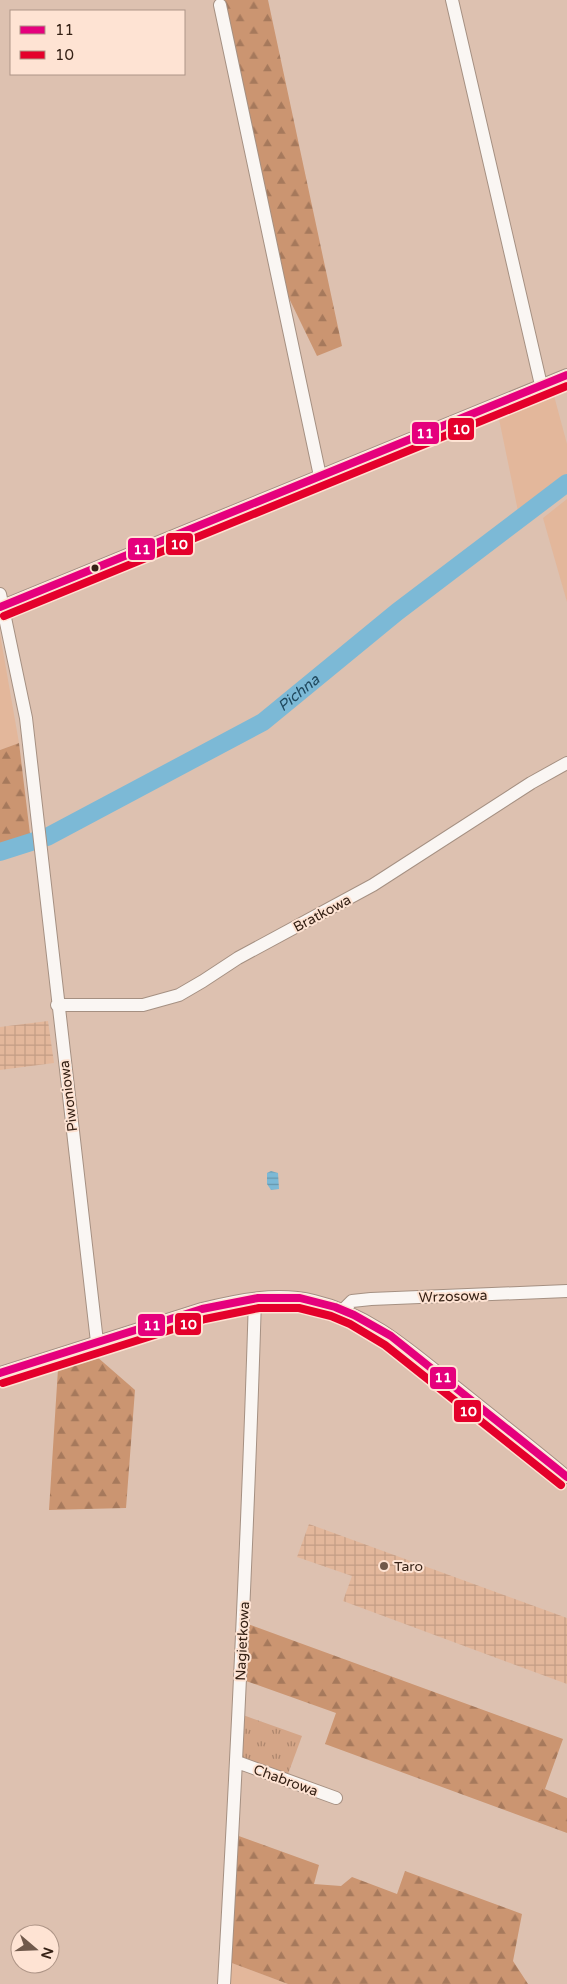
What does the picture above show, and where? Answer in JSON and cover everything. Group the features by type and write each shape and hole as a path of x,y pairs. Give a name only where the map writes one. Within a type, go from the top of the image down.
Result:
{"street":[{"path":"452,0 541,385"},
{"path":"220,5 320,476"},
{"path":"1,602 320,476 567,375"},
{"name":"Piwoniowa","path":"1,602 26,718 57,1005 97,1342"},
{"name":"Bratkowa","path":"57,1005 143,1005 179,994 238,958 373,885 531,783 567,764"},
{"name":"Wrzosowa","path":"343,1310 352,1302 371,1300 567,1291"},
{"path":"0,1373 202,1309 234,1301 279,1297 313,1300 343,1310 382,1329 395,1338 567,1477"},
{"name":"Nagietkowa","path":"224,1984 237,1762 249,1490 254,1299"},
{"name":"Chabrowa","path":"237,1762 336,1798"}],"shaded area":[{"path":"553,392 567,444 567,480 519,516 498,414"},
{"path":"567,499 567,602 543,518"},
{"path":"0,634 19,743 0,750"},
{"path":"48,1021 54,1063 0,1070 0,1027"},
{"path":"309,1524 567,1618 567,1684 343,1601 352,1576 297,1557"},
{"path":"229,1962 288,1984 227,1984"}],"green space":[{"path":"223,0 268,0 342,346 317,356 286,292"},
{"path":"19,743 30,834 0,845 0,750"},
{"path":"96,1356 135,1390 126,1508 49,1510 58,1369"},
{"path":"248,1624 563,1739 545,1789 567,1798 567,1833 325,1744 336,1713 246,1681"},
{"path":"243,1715 302,1736 288,1774 240,1757"},
{"path":"236,1835 319,1865 314,1884 341,1886 352,1877 397,1894 405,1871 522,1914 513,1961 528,1984 288,1984 229,1962"}],"water":[{"path":"271,1171 278,1173 279,1189 271,1190 267,1184 267,1173"}],"waterway":[{"name":"Pichna","path":"0,852 47,837 263,722 397,612 567,483"}],"transit line":[{"name":"11","path":"0,607 567,375"},
{"name":"10","path":"4,616 567,386"},
{"name":"11","path":"0,1373 202,1309 258,1298 300,1298 335,1307 354,1315 391,1336 567,1477"},
{"name":"10","path":"3,1383 205,1319 259,1308 299,1308 331,1316 350,1324 385,1345 561,1485"}],"place":[{"name":"Taro","path":"384,1566"}]}
